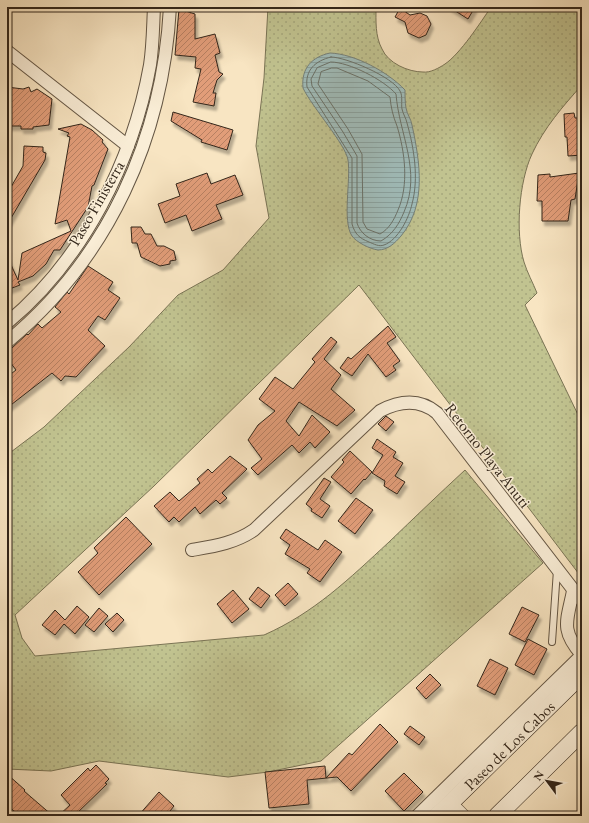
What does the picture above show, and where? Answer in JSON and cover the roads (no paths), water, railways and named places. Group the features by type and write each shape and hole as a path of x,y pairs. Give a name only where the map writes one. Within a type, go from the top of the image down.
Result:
{"main road":[{"name":"Paseo de Los Cabos","path":"442,813 582,674"},
{"path":"497,816 582,732"}],"street":[{"name":"Paseo Finisterra","path":"7,323 35,298 68,257 100,207 116,175 128,146 143,97 150,63 154,7"},
{"name":"Paseo Finisterra","path":"7,342 42,311 74,272 107,223 127,189 141,156 153,119 163,77 169,40 170,7"},
{"path":"7,51 128,146"},
{"name":"Retorno Playa Anuti","path":"192,550 230,543 241,539 254,530 380,411 391,405 402,402 412,402 430,408 437,413 582,601"},
{"path":"417,816 582,655 568,636 568,620 573,591"},
{"path":"442,813 462,816"}],"lane":[{"path":"552,642 557,570"}],"water":[{"path":"330,53 340,54 360,60 390,77 405,90 406,108 415,139 419,168 418,197 415,211 401,236 391,246 382,250 371,248 360,243 352,236 349,229 347,211 349,168 346,153 303,88 304,75 309,64 318,57"}]}
